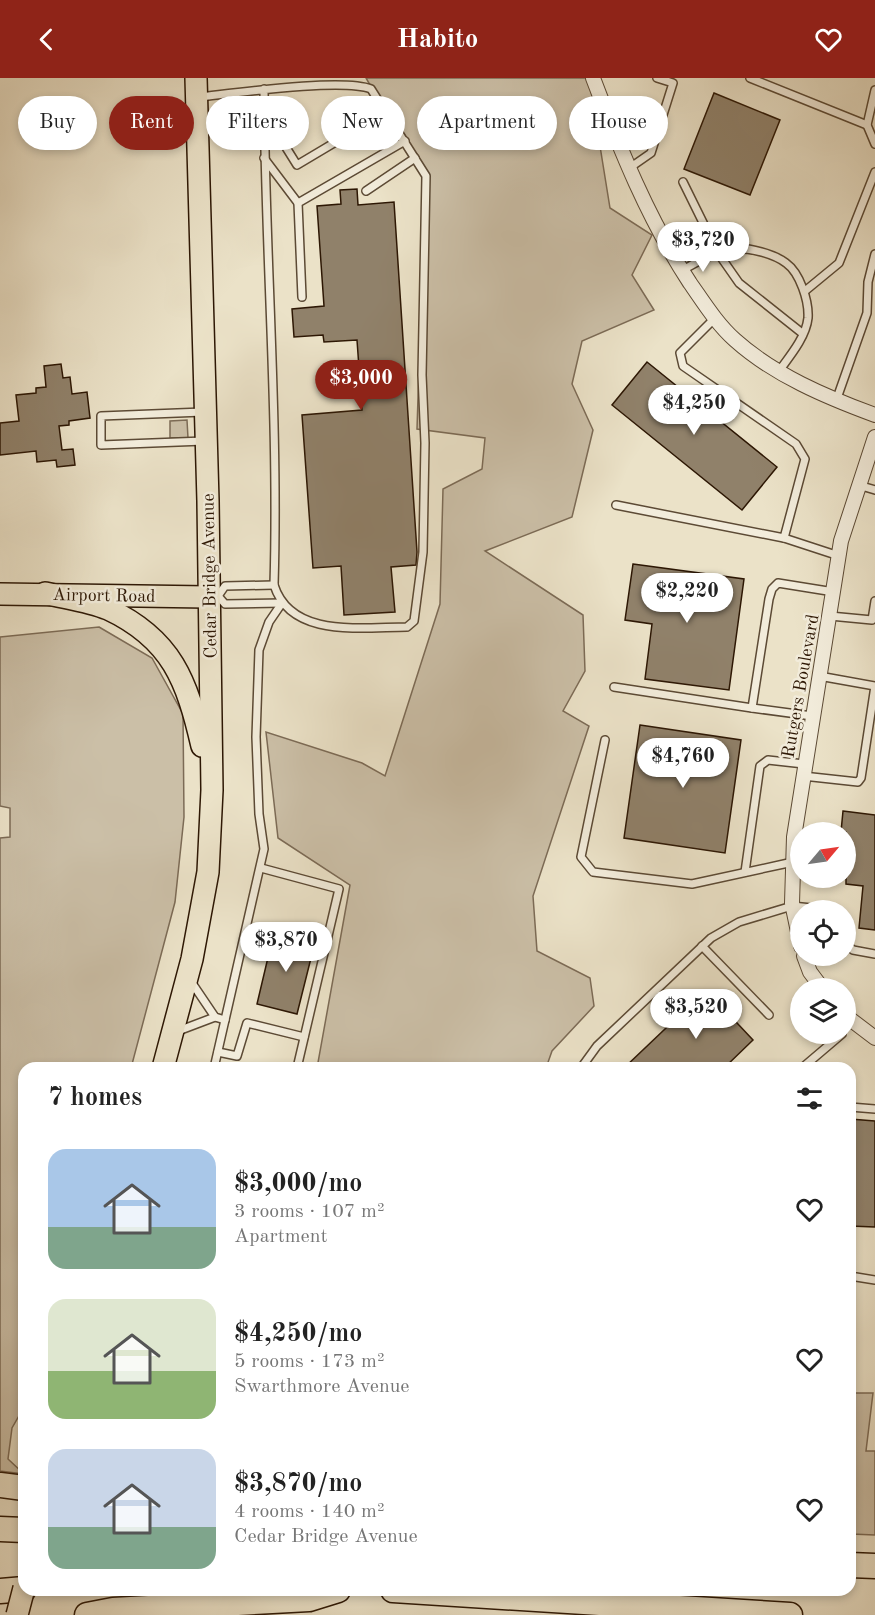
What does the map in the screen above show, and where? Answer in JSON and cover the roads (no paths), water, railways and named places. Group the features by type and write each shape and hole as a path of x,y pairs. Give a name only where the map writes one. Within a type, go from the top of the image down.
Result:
{"highway":[{"path":"0,1485 18,1487"},
{"path":"0,1529 18,1530"},
{"path":"856,1565 875,1566"},
{"path":"0,1591 18,1590"},
{"path":"87,1615 113,1610 309,1599 319,1596"},
{"path":"488,1596 790,1615"}],"main road":[{"name":"Cedar Bridge Avenue","path":"165,1062 187,975 208,872 212,790 213,597 196,88"},
{"path":"45,593 106,609 141,629 162,646 187,687 212,790"},
{"name":"Airport Road","path":"0,594 213,597"},
{"path":"17,1615 22,1596"}],"street":[{"path":"593,78 628,169 682,270 715,318 735,340 780,371 836,401 875,415"},
{"name":"Rutgers Boulevard","path":"797,822 803,770 839,556 858,485 875,437"},
{"path":"856,1027 875,1038"}],"lane":[{"path":"628,169 651,153 673,83 657,78"},
{"path":"750,78 867,124"},
{"path":"196,88 264,89 343,83 364,85 371,89 376,96"},
{"path":"264,89 264,96"},
{"path":"875,90 867,124 875,144"},
{"path":"264,150 274,396 274,585 282,603 304,620 339,627 406,627 414,621 423,552 425,443 422,375 426,176 405,141"},
{"path":"288,150 297,165 322,150"},
{"path":"298,203 389,150"},
{"path":"264,158 298,203 302,297"},
{"path":"366,191 415,158"},
{"path":"805,291 839,263 875,172"},
{"path":"683,182 718,253 739,283 802,333"},
{"path":"682,270 734,248 758,251 788,263 805,291 808,318 797,346 780,371"},
{"path":"836,401 867,313 868,282 875,254"},
{"path":"715,318 680,353 683,366 796,444 805,459 784,538"},
{"path":"206,411 101,416 101,445 206,441"},
{"path":"858,485 875,490"},
{"path":"616,506 784,538 839,556"},
{"path":"752,708 769,599 774,585 782,583 834,592"},
{"path":"274,585 225,586 213,597 225,604 282,603"},
{"path":"830,616 874,620 875,601"},
{"path":"216,1062 264,849 259,814 256,670 259,650 269,622 282,603"},
{"path":"745,872 760,766 768,760 858,782 861,778 875,686 819,676"},
{"path":"614,687 812,716"},
{"path":"605,740 581,857 585,865 593,872 692,884 790,863"},
{"path":"261,868 339,889 298,1062"},
{"path":"585,1062 597,1046 702,946 739,921 790,907"},
{"path":"702,946 769,1015"},
{"path":"856,950 875,954"},
{"path":"187,975 214,1017"},
{"path":"172,1034 214,1017 225,1020"},
{"path":"218,1052 237,1056 247,1023 304,1037"},
{"path":"809,1062 830,1044"},
{"path":"856,1107 875,1109"},
{"path":"856,1277 875,1280"}]}
